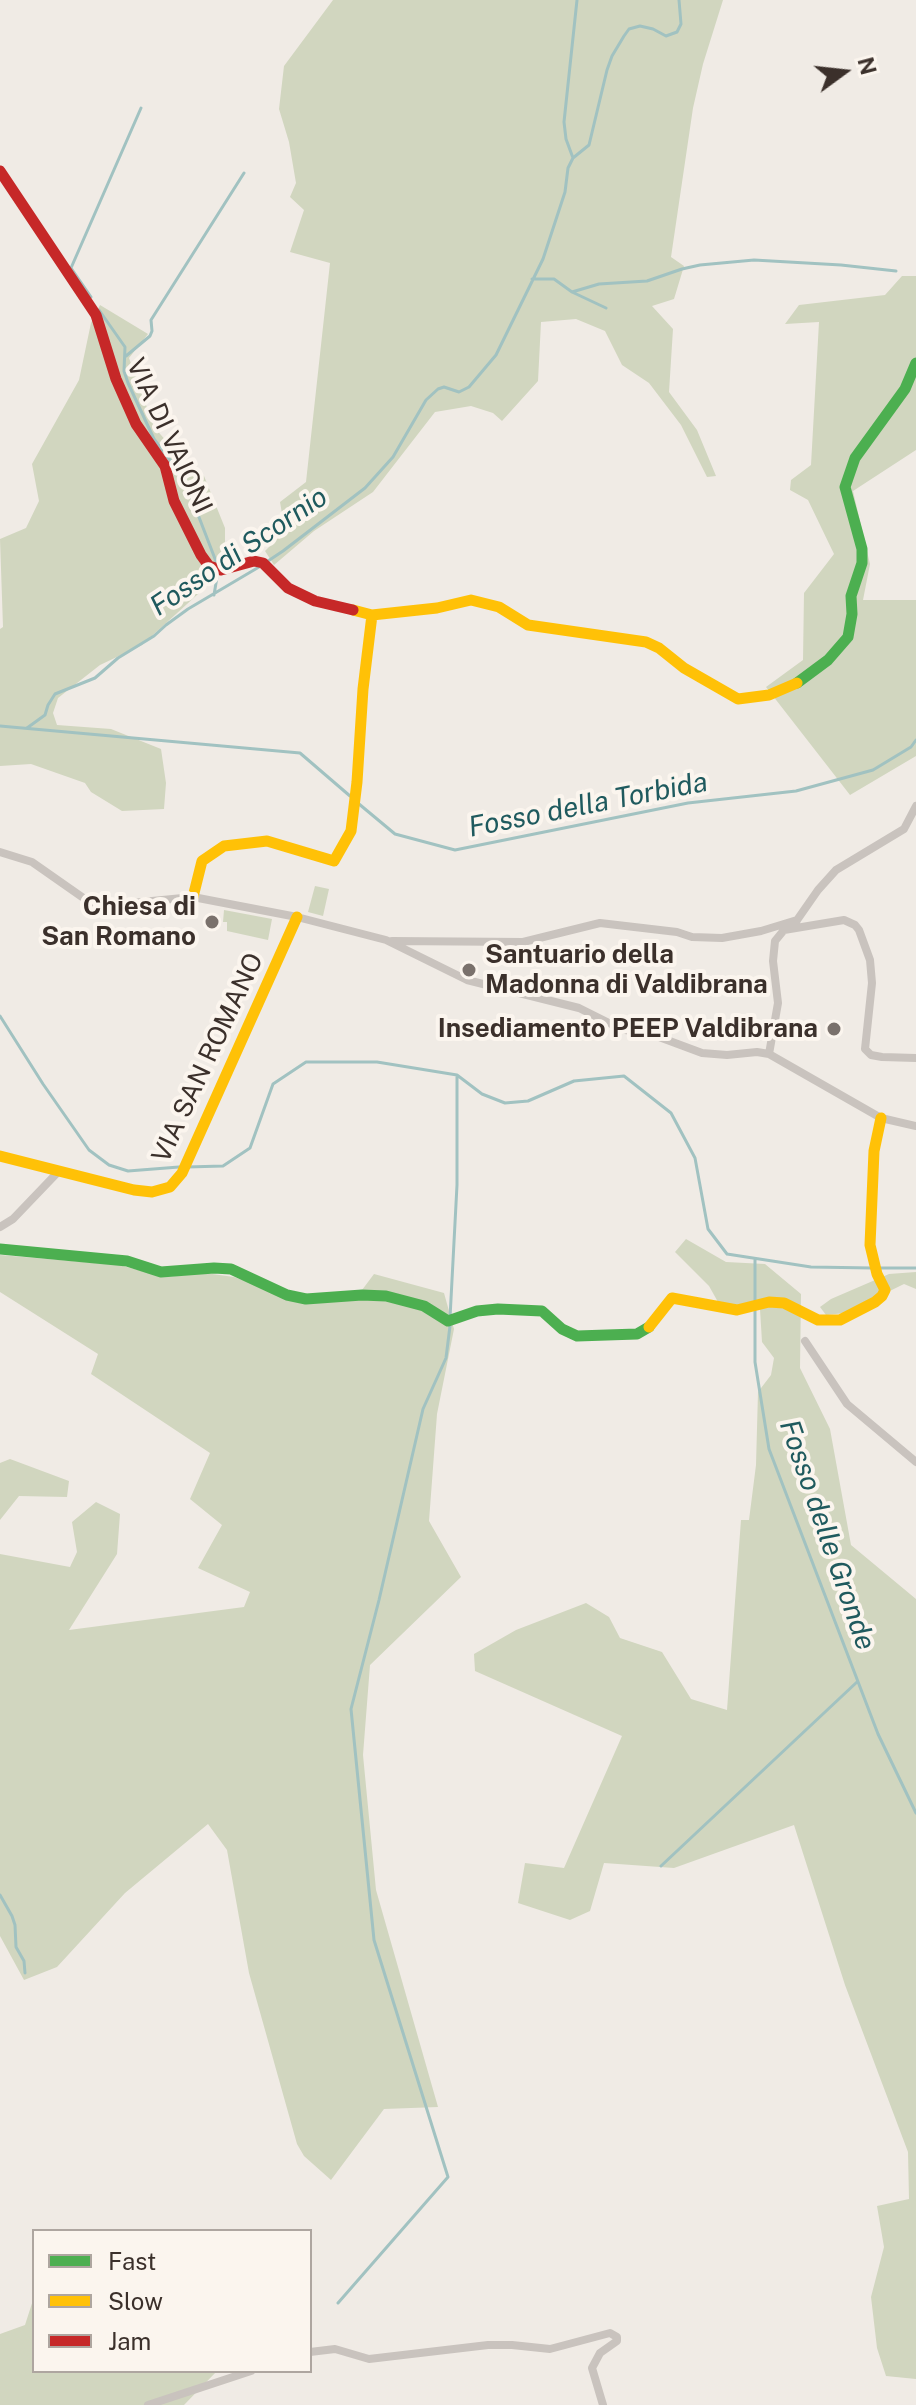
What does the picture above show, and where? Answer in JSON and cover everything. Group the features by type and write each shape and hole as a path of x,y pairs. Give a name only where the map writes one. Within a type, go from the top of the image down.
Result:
{"street":[{"name":"VIA DI VAIONI","path":"0,171 96,315 116,379 136,424 165,466 174,501 209,566 221,570 254,561 263,563 288,588 315,601 372,615 437,608 471,600 499,607 528,625 646,642 738,699 769,695 794,686 828,660 848,637 851,596 862,563 862,549 845,487 861,449 905,389 916,363"},
{"path":"193,897 202,861 224,846 267,841 334,861 351,831 372,615"},
{"path":"769,1054 778,1003 773,975 773,947 779,934 795,924 836,870 904,829 916,806"},
{"path":"0,852 32,862 92,904 193,897 297,917 386,940 467,980 579,1008 621,1029 659,1037 702,1053 769,1054 881,1118 916,1126"},
{"name":"VIA SAN ROMANO","path":"0,1156 152,1192 170,1187 182,1173 297,917"},
{"path":"386,940 523,942 600,923 677,932 692,937 722,938 795,924 844,920 859,930 870,960 872,983 865,1049 882,1057 916,1058"},
{"path":"0,1249 127,1261 161,1272 231,1269 287,1295 306,1299 386,1296 424,1306 454,1319 477,1311 498,1309 542,1311 562,1329 577,1336 637,1334 647,1329 672,1298 737,1310 769,1302 784,1303 818,1320 840,1320 875,1302 885,1290 877,1274 870,1245 874,1151 881,1118"},
{"path":"0,1227 13,1219 58,1172"},
{"path":"805,1341 847,1404 916,1462"},
{"path":"312,2352 335,2349 369,2359 488,2345 550,2349 610,2333 617,2337 617,2341 600,2353 592,2368 603,2405"},
{"path":"148,2405 245,2373"}],"green space":[{"path":"333,0 723,0 693,108 671,257 684,266 674,299 652,306 673,329 669,392 697,430 716,476 707,477 681,425 649,383 622,365 605,331 576,319 541,322 538,381 502,421 493,413 471,406 435,412 373,492 314,531 274,565 265,551 285,531 280,502 306,482 330,263 290,252 304,210 290,197 296,183 279,109 284,66"},
{"path":"902,276 916,276 916,450 853,491 870,564 863,600 916,600 916,756 850,795 766,687 803,660 804,593 834,554 808,500 790,490 791,480 811,465 819,322 785,324 799,305 885,295"},
{"path":"100,305 148,334 129,358 154,427 182,459 204,476 225,528 225,557 209,584 142,645 100,665 58,698 53,713 57,725 111,729 161,749 166,783 164,809 122,811 91,792 85,783 31,764 0,766 0,629 3,627 0,539 26,528 39,501 32,464 79,380 91,323"},
{"path":"315,886 329,889 323,916 308,912"},
{"path":"224,910 272,919 268,940 227,931 227,922 223,922"},
{"path":"686,1239 726,1262 765,1264 801,1294 800,1368 830,1429 851,1545 916,1599 916,2379 886,2376 877,2348 871,2297 884,2247 877,2206 909,2199 908,2152 845,1985 794,1825 674,1868 604,1863 590,1911 570,1920 518,1903 525,1863 564,1868 622,1736 475,1671 474,1654 516,1630 586,1603 609,1617 620,1638 662,1652 691,1699 727,1710 741,1520 749,1520 756,1465 758,1392 771,1375 774,1358 762,1342 760,1309 718,1302 709,1286 675,1252"},
{"path":"0,1255 119,1265 165,1277 205,1273 234,1277 302,1301 362,1290 374,1274 444,1293 454,1329 437,1414 429,1521 461,1577 370,1665 363,1755 376,1890 438,2107 384,2109 331,2180 304,2156 297,2144 249,1973 227,1850 208,1824 125,1893 57,1967 24,1980 0,1936 0,1554 70,1567 77,1552 72,1522 96,1502 120,1514 117,1554 69,1630 244,1607 250,1592 198,1568 222,1525 190,1499 210,1453 91,1374 98,1354 0,1292"},
{"path":"916,1272 916,1289 904,1284 845,1313 826,1315 820,1307 831,1299 889,1274"},
{"path":"10,1459 69,1481 67,1497 19,1496 0,1520 0,1463"},
{"path":"32,2303 32,2373 215,2373 184,2405 0,2405 0,2334 25,2325"}],"waterway":[{"name":"Fosso di Scornio","path":"265,563 365,488 393,457 426,400 438,389 444,387 459,392 469,387 496,355 543,259 573,158 564,122 577,0"},
{"path":"573,158 589,145 607,70 624,36 629,29 640,26 666,36 677,32 681,24 679,0"},
{"path":"91,297 71,268 141,108"},
{"path":"126,356 150,336 151,320 244,173"},
{"path":"572,292 599,284 647,281 700,265 754,260 896,271"},
{"path":"532,279 554,279 572,292 606,308"},
{"path":"99,310 125,347 124,371 128,383 154,439 187,486 217,564"},
{"name":"Fosso di Scornio","path":"27,728 45,715 55,694 95,678 188,609 259,567"},
{"path":"214,595 218,571"},
{"name":"Fosso della Torbida","path":"0,726 300,753 350,796"},
{"name":"Fosso della Torbida","path":"359,804 395,834 455,850 688,803 796,791 873,770 911,747 916,740"},
{"path":"0,1016 89,1150 109,1165 128,1171 179,1167"},
{"path":"187,1167 223,1166 250,1148 273,1084 306,1062 377,1062 457,1075 482,1094 505,1103 528,1101 574,1081 624,1076 671,1113 695,1158 708,1229 727,1254 811,1267 872,1268"},
{"path":"450,1318 457,1185 457,1075"},
{"name":"Fosso delle Gronde","path":"755,1259 755,1303"},
{"path":"880,1268 916,1268"},
{"name":"Fosso delle Gronde","path":"755,1311 755,1362 769,1449 878,1734 916,1813"},
{"path":"338,2303 448,2177 374,1940 351,1709 423,1409 446,1358 450,1326"},
{"path":"661,1866 857,1682"},
{"path":"0,1895 15,1925 16,1947 24,1961 25,1973"}],"traffic: fast":[{"path":"797,683 828,660 848,637 851,596 862,563 862,549 845,487 855,458 905,389 916,363"},
{"path":"0,1249 127,1261 161,1272 231,1269 287,1295 306,1299 386,1296 424,1306 448,1321 477,1311 498,1309 542,1311 562,1329 577,1336 637,1334 649,1327"}],"traffic: slow":[{"path":"372,615 437,608 471,600 499,607 528,625 646,642 738,699 769,695 797,683"},
{"path":"193,897 202,861 224,846 267,841 334,861 351,831 372,615 353,610"},
{"path":"0,1156 134,1190 152,1192 170,1187 182,1173 297,917"},
{"path":"649,1327 672,1298 737,1310 769,1302 784,1303 818,1320 840,1320 882,1296 885,1290 877,1274 870,1245 874,1151 881,1118"}],"traffic: jam":[{"path":"0,171 96,315 116,379 136,424 165,466 174,501 209,566 221,570 254,561 263,563 288,588 315,601 353,610"}],"place":[{"name":"Chiesa di San Romano","path":"212,922"},
{"name":"Santuario della Madonna di Valdibrana","path":"469,970"},
{"name":"Insediamento PEEP Valdibrana","path":"834,1029"}]}
